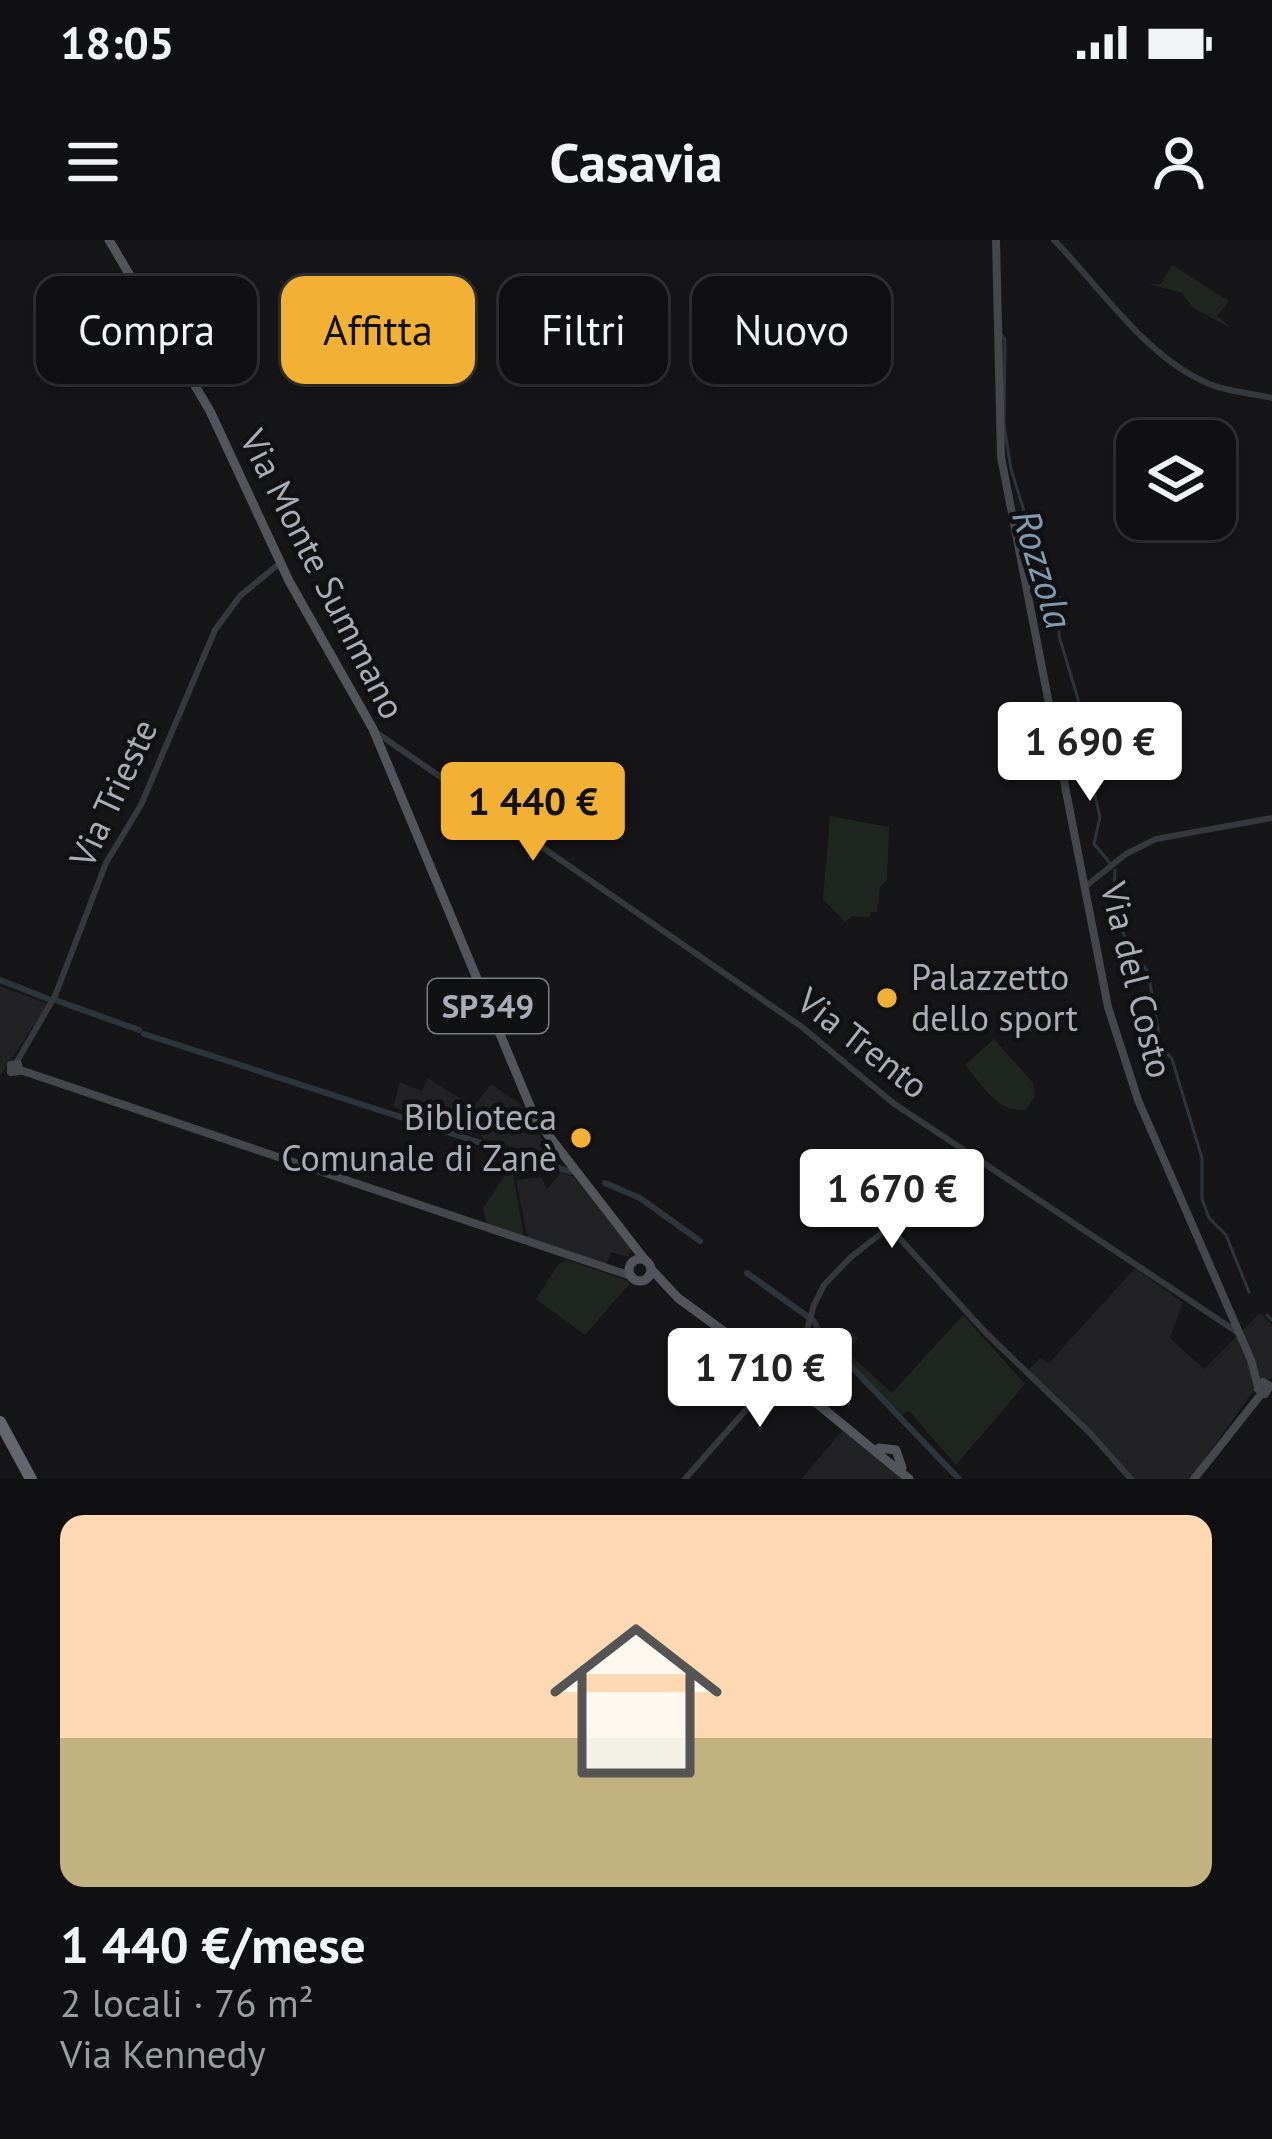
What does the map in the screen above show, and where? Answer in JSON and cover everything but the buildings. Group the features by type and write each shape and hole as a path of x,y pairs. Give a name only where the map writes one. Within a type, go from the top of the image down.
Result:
{"highway":[{"path":"0,1421 27,1479"},
{"path":"0,1433 27,1479"}],"main road":[{"name":"Via Monte Summano","path":"109,240 209,411 280,562 387,750"},
{"name":"Via del Costo","path":"996,240 998,429 1108,1007 1124,1065 1231,1322 1265,1386"},
{"name":"SP349","path":"387,750 536,1118 632,1244 643,1273 868,1445 890,1456 909,1479"},
{"path":"11,1066 617,1272 643,1273"},
{"path":"1194,1479 1265,1386"}],"street":[{"path":"1054,240 1153,344 1191,374 1216,386 1272,398"},
{"name":"Via Trieste","path":"11,1066 56,996 106,863 141,805 217,626 240,596 280,562"},
{"name":"Via Trento","path":"387,750 688,946 813,1035 892,1103 1213,1316 1231,1322"},
{"path":"1086,886 1126,854 1156,839 1272,818"},
{"path":"685,1479 798,1361 824,1285 889,1229 1131,1479"}],"shaded area":[{"path":"1172,265 1229,301 1217,316 1232,329 1192,307 1182,293 1149,284 1161,284"},
{"path":"830,816 889,827 887,880 880,887 877,912 870,917 852,916 845,922 823,899"},
{"path":"0,986 48,1004 0,1076"},
{"path":"994,1039 1033,1083 1035,1097 1025,1110 998,1102 965,1065"},
{"path":"428,1078 464,1101 460,1107 467,1110 452,1126 393,1107 400,1082 422,1091"},
{"path":"491,1084 520,1104 547,1146 539,1155 483,1139 478,1128 464,1119"},
{"path":"510,1168 524,1237 487,1224 483,1208"},
{"path":"561,1172 574,1177 612,1224 632,1250 628,1257 611,1252 606,1266 528,1240 516,1180 541,1177 547,1189"},
{"path":"567,1260 631,1282 585,1335 536,1299 558,1265"},
{"path":"1135,1268 1183,1303 1170,1338 1204,1369 1260,1313 1272,1325 1272,1378 1260,1382 1190,1479 1133,1479 1077,1416 1027,1371 1040,1358 1049,1363"},
{"path":"963,1315 1025,1384 956,1465 909,1411 902,1415 835,1347 847,1330 858,1338 847,1352 892,1393"},
{"path":"843,1430 902,1479 801,1479"}],"waterway":[{"name":"Rozzola","path":"1002,335 1004,425 1011,469 1036,550 1059,598 1059,636 1078,699 1080,736 1097,759 1094,792 1100,817 1094,844 1110,863"},
{"name":"Rozzola","path":"1115,870 1113,911 1130,948 1148,972 1161,1046 1172,1059 1202,1158 1202,1199 1209,1218 1226,1235 1249,1292"},
{"path":"0,980 51,1000"},
{"path":"58,1001 139,1030"},
{"path":"144,1034 571,1172"},
{"path":"605,1183 640,1198 700,1241"},
{"path":"747,1273 814,1321 820,1334 959,1479"},
{"name":"Rozzola","path":"1267,1315 1272,1320"}],"place":[{"name":"Palazzetto dello sport","path":"887,998"},
{"name":"Biblioteca Comunale di Zanè","path":"581,1138"}]}
